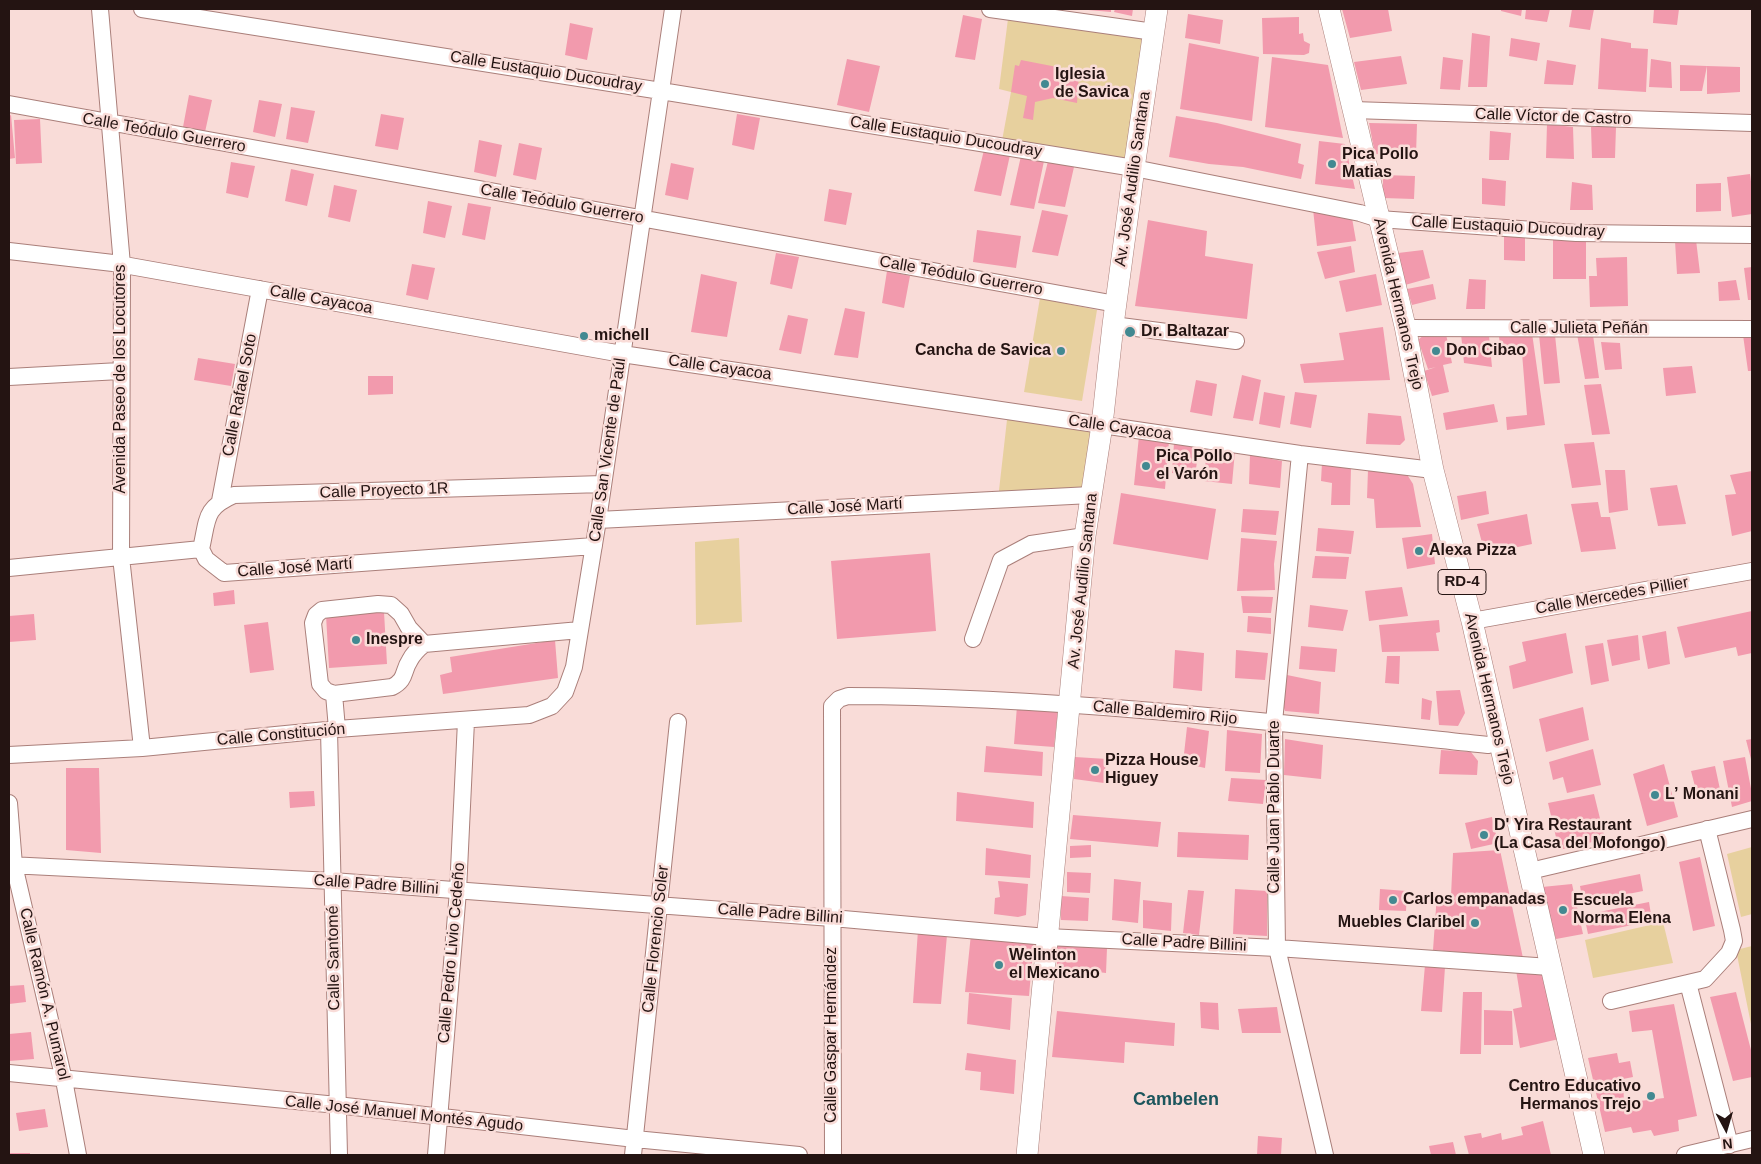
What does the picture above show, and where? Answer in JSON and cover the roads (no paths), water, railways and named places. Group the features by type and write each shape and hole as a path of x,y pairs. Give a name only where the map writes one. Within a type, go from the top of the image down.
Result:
{"main road":[{"name":"Av. José Audilio Santana","path":"1027,1155 1086,536 1102,426 1113,325 1134,168 1158,9"},
{"name":"Avenida Hermanos Trejo","path":"1329,9 1406,328 1434,470 1472,621 1594,1155"}],"street":[{"name":"Avenida Paseo de los Locutores","path":"100,9 122,265 120,557 142,748"},
{"name":"Calle Eustaquio Ducoudray","path":"142,9 661,90 1134,168 1350,211 1379,219 1576,233 1752,235"},
{"name":"Calle San Vicente de Paúl","path":"552,706 565,692 574,667 598,520 673,9"},
{"path":"990,9 1154,32"},
{"name":"Calle Teódulo Guerrero","path":"9,104 1116,304"},
{"name":"Calle Víctor de Castro","path":"1353,110 1752,123"},
{"name":"Calle Cayacoa","path":"9,251 122,265 622,354 1102,426 1300,454 1434,470"},
{"name":"Calle Rafael Soto","path":"220,501 260,289"},
{"path":"1113,325 1236,341"},
{"name":"Calle Julieta Peñán","path":"1406,328 1752,329"},
{"path":"9,377 120,371"},
{"name":"Calle Juan Pablo Duarte","path":"1300,454 1274,722 1276,948 1325,1155"},
{"name":"Calle Proyecto 1R","path":"220,501 234,495 603,484"},
{"name":"Calle José Martí","path":"598,520 1092,494"},
{"path":"9,568 201,548 209,513 220,501"},
{"path":"973,639 1001,560 1031,544 1086,536"},
{"name":"Calle José Martí","path":"201,548 206,559 224,573 594,546"},
{"name":"Calle Mercedes Pillier","path":"1472,621 1752,571"},
{"path":"424,644 408,628 401,614 391,605 378,604 322,610 316,615 313,623 320,684 326,691 334,694 392,687 399,684 404,677 408,662 416,650 424,644 580,630"},
{"name":"Calle Santomé","path":"334,694 332,881 339,1155"},
{"name":"Calle Baldemiro Rijo","path":"832,706 839,699 848,696 923,696 1070,705 1274,722 1488,745 1499,742"},
{"name":"Calle Constitución","path":"9,755 142,748 333,730 466,721 529,715 552,706"},
{"name":"Calle Gaspar Hernández","path":"832,706 833,1155"},
{"name":"Calle Pedro Livio Cedeño","path":"436,1155 458,892 466,721"},
{"name":"Calle Florencio Soler","path":"634,1147 678,722"},
{"name":"Calle Ramón A. Pumarol","path":"9,803 12,865 64,1080 78,1155"},
{"path":"1530,871 1752,819"},
{"path":"1610,1001 1705,979 1729,953 1734,941 1707,829"},
{"name":"Calle Padre Billini","path":"12,865 332,881 458,892 832,918 1047,937 1276,948 1550,967"},
{"path":"1688,983 1730,1144"},
{"name":"Calle José Manuel Montés Agudo","path":"9,1073 64,1080 338,1105 634,1147 799,1155"},
{"path":"1686,1155 1752,1139"}],"place":[{"name":"Iglesia de Savica","path":"1045,84"},
{"name":"Pica Pollo Matias","path":"1332,164"},
{"name":"Dr. Baltazar","path":"1130,332"},
{"name":"michell","path":"584,336"},
{"name":"Cancha de Savica","path":"1061,351"},
{"name":"Don Cibao","path":"1436,351"},
{"name":"Pica Pollo el Varón","path":"1146,466"},
{"name":"Alexa Pizza","path":"1419,551"},
{"name":"Inespre","path":"356,640"},
{"name":"Pizza House Higuey","path":"1095,770"},
{"name":"L’ Monani","path":"1655,795"},
{"name":"D' Yira Restaurant (La Casa del Mofongo)","path":"1484,835"},
{"name":"Carlos empanadas","path":"1393,900"},
{"name":"Escuela Norma Elena","path":"1563,910"},
{"name":"Muebles Claribel","path":"1475,923"},
{"name":"Welinton el Mexicano","path":"999,965"},
{"name":"Centro Educativo Hermanos Trejo","path":"1651,1096"}],"district":[{"name":"Cambelen","path":"1176,1100"}]}
